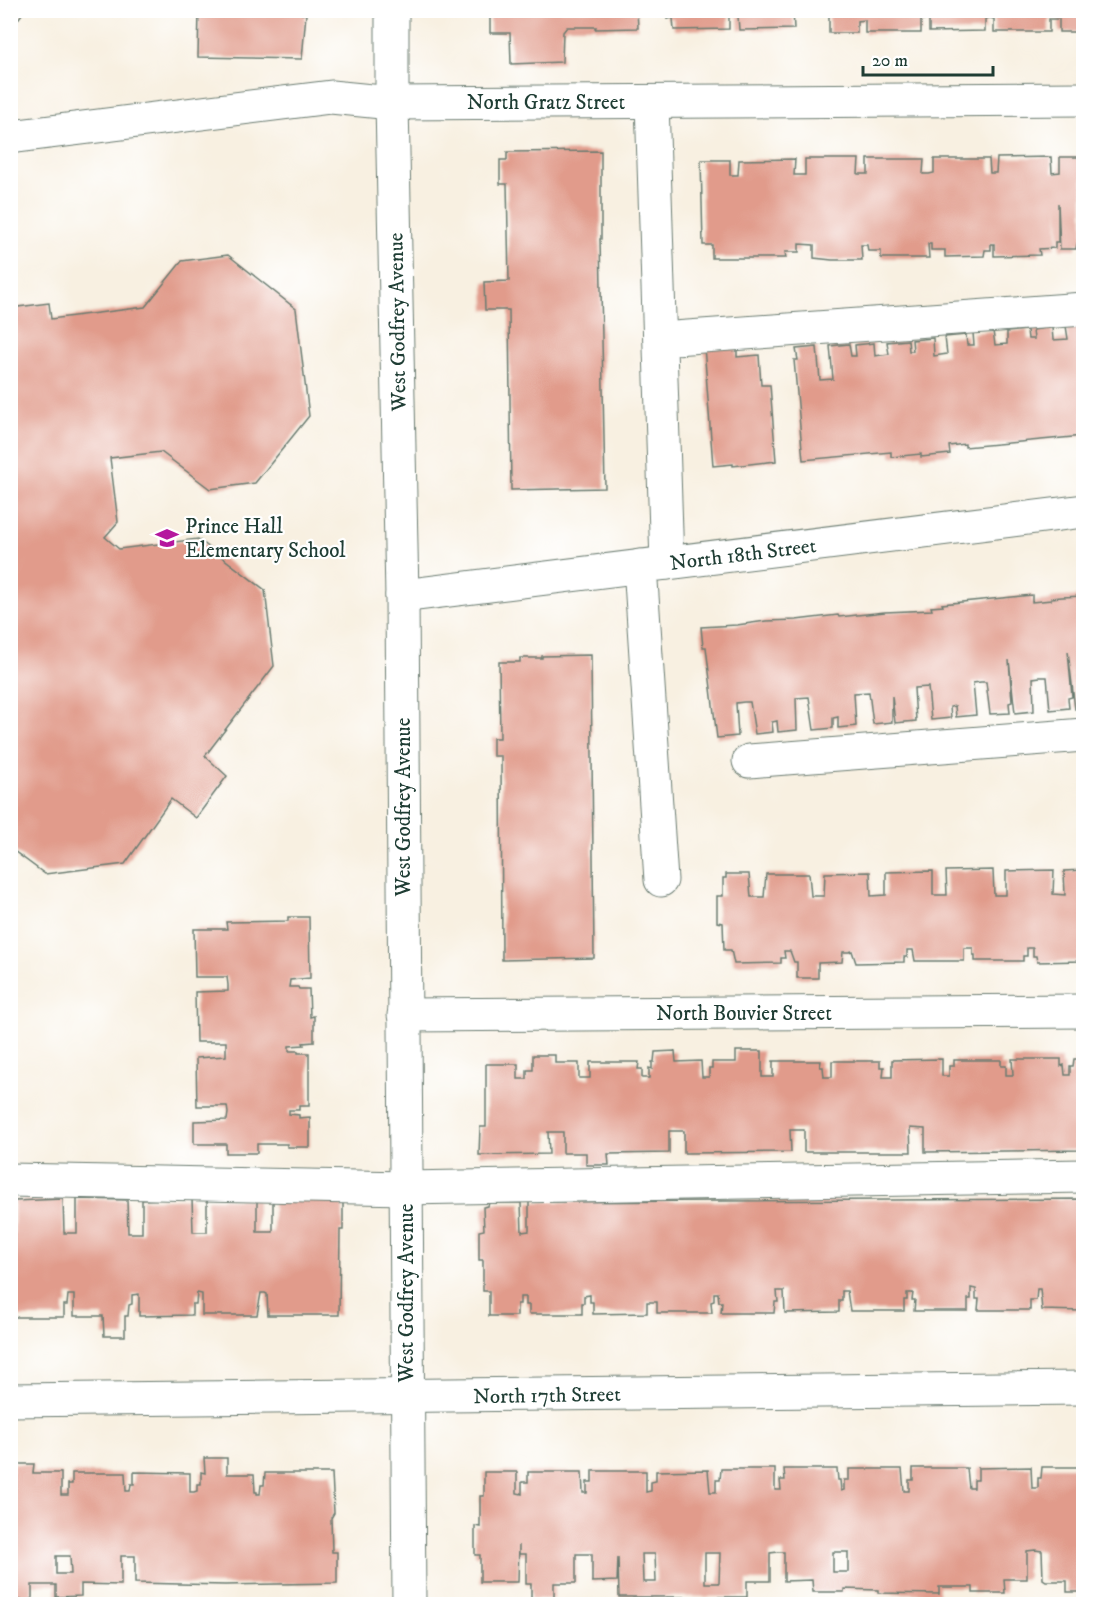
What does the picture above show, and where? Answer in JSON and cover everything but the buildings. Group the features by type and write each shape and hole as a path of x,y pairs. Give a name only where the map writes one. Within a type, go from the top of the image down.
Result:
{"street":[{"name":"West Godfrey Avenue","path":"392,10 402,596 409,1605"},
{"name":"North Gratz Street","path":"10,137 331,97 392,103 1083,99"},
{"path":"652,102 660,339 654,565 661,880"},
{"path":"660,339 1083,309"},
{"name":"North 18th Street","path":"402,596 1083,511"},
{"path":"749,761 1083,735"},
{"name":"North Bouvier Street","path":"404,1015 1083,1011"},
{"path":"10,1180 405,1188 1083,1176"},
{"name":"North 17th Street","path":"10,1400 1083,1388"}],"place":[{"name":"Prince Hall Elementary School","path":"167,538"}]}
